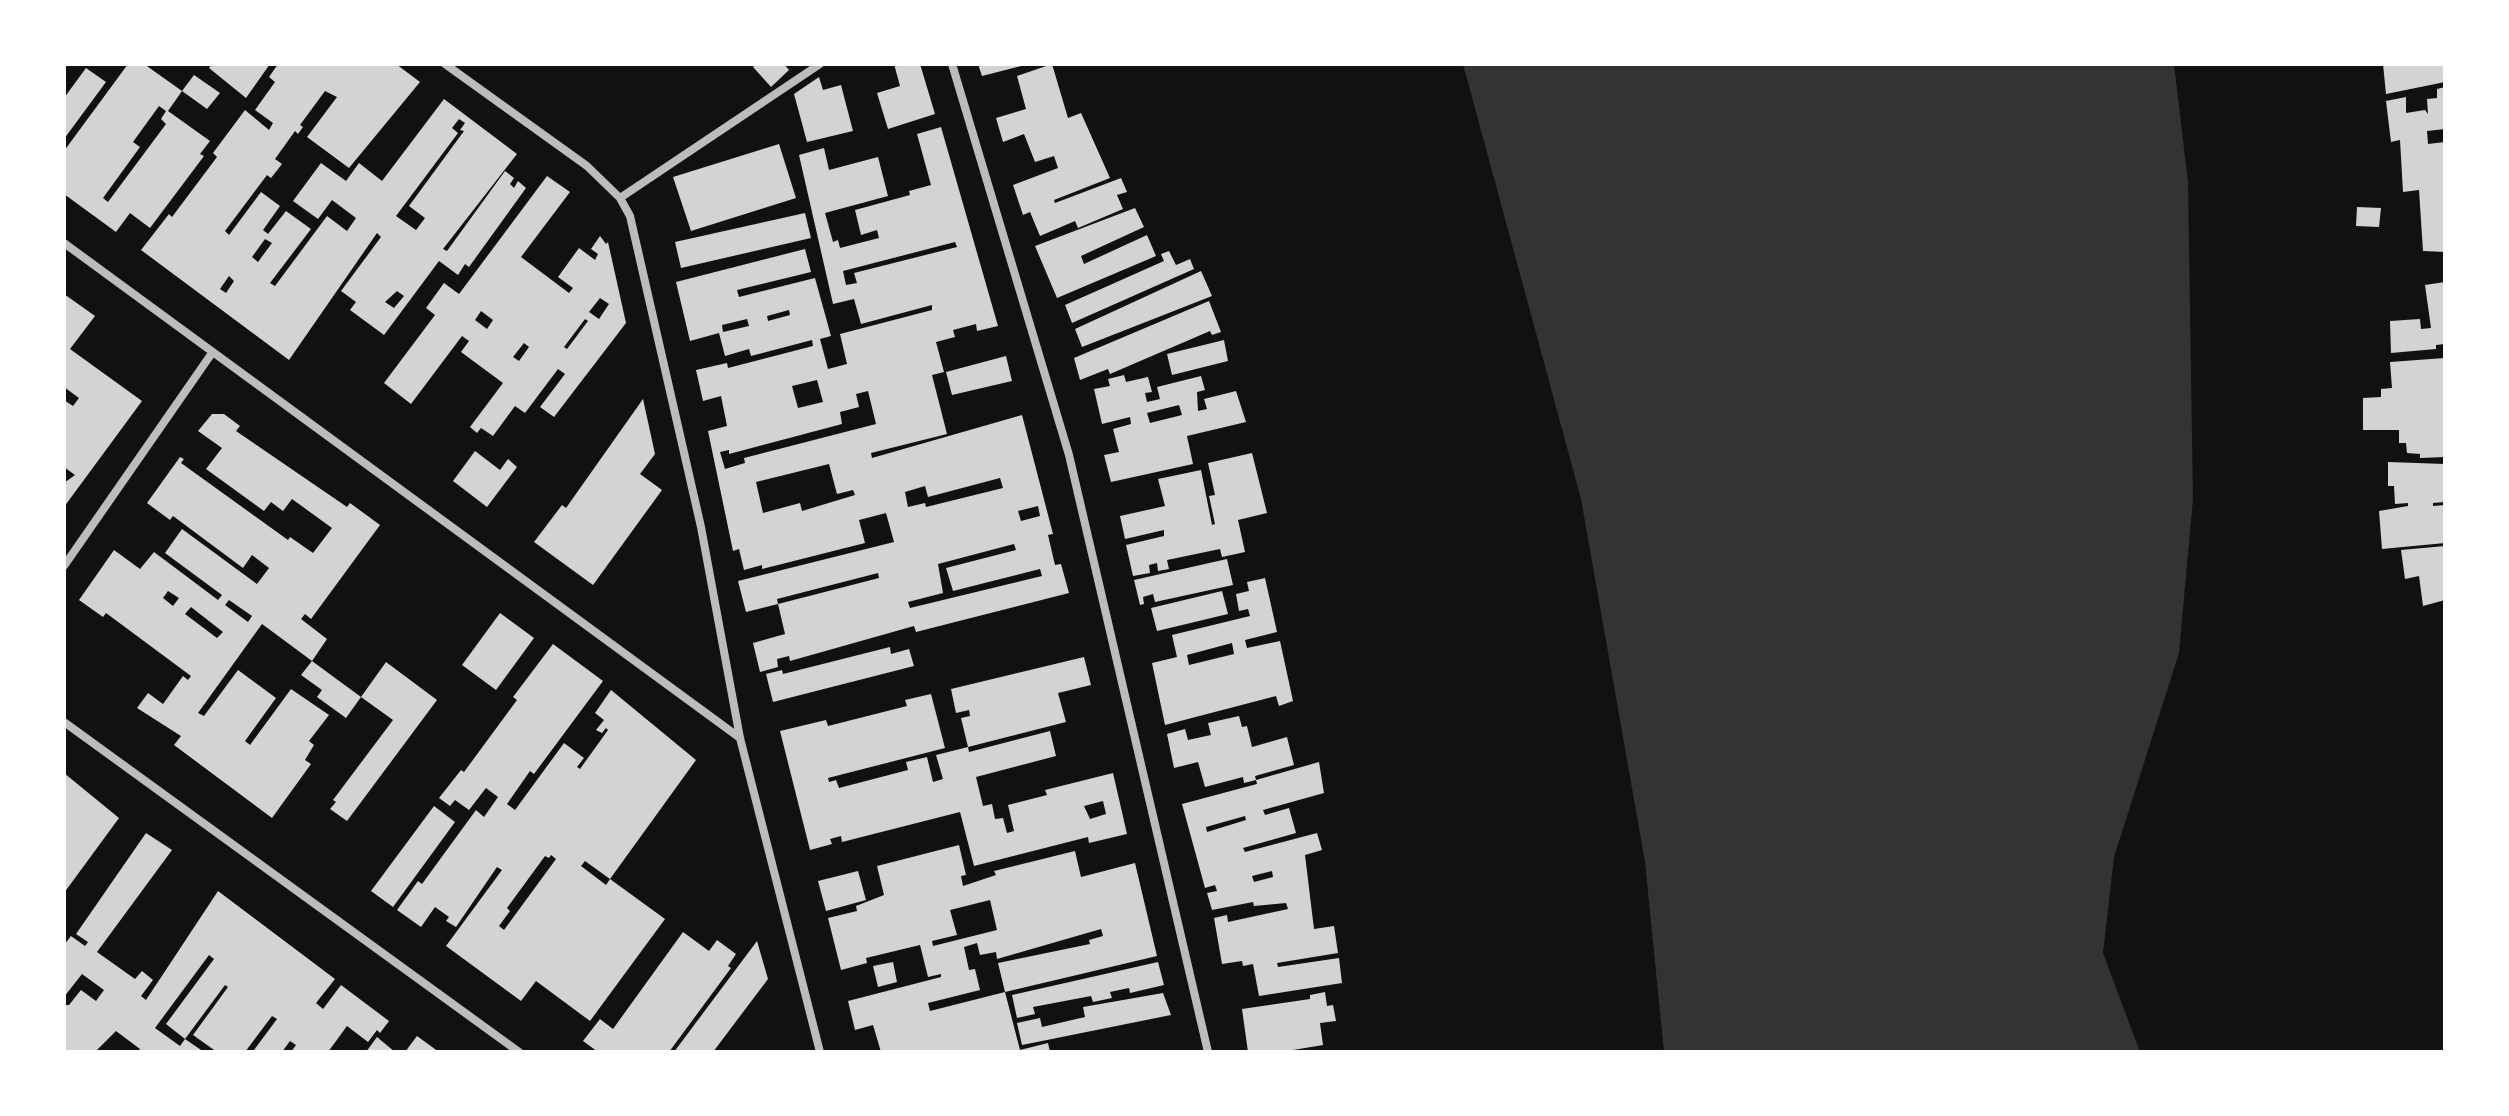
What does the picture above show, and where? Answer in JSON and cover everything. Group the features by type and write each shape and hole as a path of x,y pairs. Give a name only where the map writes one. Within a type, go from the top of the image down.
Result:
{"street":[{"path":"445,64 587,166 620,198 630,216 659,332 701,527 740,738 820,1052"},
{"path":"620,198 820,64"},
{"path":"952,64 1069,455 1208,1052"},
{"path":"64,243 740,738"},
{"path":"64,566 212,353"},
{"path":"64,722 519,1052"}],"shaded area":[{"path":"1463,64 2174,64 2188,182 2193,499 2179,653 2114,857 2103,953 2140,1052 1664,1052 1645,862 1581,499"}],"building":[{"path":"128,64 144,64 182,91 168,111 210,141 200,154 204,156 150,228 130,213 116,232 64,194 64,151","holes":["159,106 166,111 161,119 166,124 108,202 103,198 140,147 133,142"]},
{"path":"212,64 270,64 246,98 209,68"},
{"path":"278,64 396,64 420,82 349,168 307,137 337,97 325,91 300,125 303,127 298,134 295,131 275,159 282,164 271,178 267,175 225,231 229,235 261,192 280,206 263,230 268,234 286,211 311,229 270,283 275,286 327,216 347,231 356,218 332,200 318,219 293,201 321,163 346,181 359,163 382,181 444,99 517,154 443,249 447,251 505,171 514,178 510,184 514,188 518,181 526,188 469,267 465,264 458,275 439,261 384,335 350,310 356,302 341,291 381,237 377,233 289,360 141,250 169,214 172,217 217,157 213,153 245,110 269,130 273,123 255,110 275,82 269,77","holes":["459,119 465,123 460,130 464,131 409,206 425,218 416,230 396,216 458,133 452,128","265,239 272,243 258,262 252,257","229,276 234,281 226,293 220,289","397,291 404,296 394,308 385,302"]},
{"path":"756,64 784,64 789,70 771,87 753,67"},
{"path":"894,64 920,64 935,114 888,129 877,93 900,86"},
{"path":"978,64 1025,64 1025,65 982,76"},
{"path":"1052,64 1068,118 1081,113 1110,178 1054,200 1055,203 1121,178 1127,192 1117,195 1123,209 1078,228 1075,221 1040,236 1030,212 1023,215 1013,185 1058,168 1054,156 1035,162 1024,134 1003,142 996,118 1026,109 1017,76"},
{"path":"2383,64 2445,64 2445,82 2386,94"},
{"path":"86,68 106,82 64,139 64,98"},
{"path":"194,75 220,93 207,109 182,91"},
{"path":"819,77 823,90 841,85 853,131 807,142 794,94"},
{"path":"2445,87 2445,129 2427,131 2428,144 2445,142 2445,252 2423,251 2419,190 2403,192 2400,140 2391,142 2386,101 2406,97 2406,113 2425,110 2428,114 2427,99 2437,98 2437,89"},
{"path":"941,127 998,326 977,331 976,324 953,330 955,337 936,342 944,372 932,375 947,434 871,453 872,458 1022,415 1053,534 1048,535 1055,565 1061,564 1069,593 916,632 914,626 790,661 789,656 777,659 778,667 760,672 753,643 785,634 778,604 746,612 738,581 894,542 886,513 859,520 865,543 762,569 762,565 744,570 739,549 733,551 708,431 727,426 721,396 703,401 696,370 727,363 728,368 813,346 812,340 751,356 749,349 725,356 719,333 690,341 676,282 805,249 811,272 737,290 739,297 815,278 831,336 820,339 828,369 847,364 840,334 932,310 932,305 861,324 854,299 833,304 799,155 824,148 829,170 878,157 888,196 825,213 833,242 838,240 840,248 879,238 877,230 861,235 855,210 910,195 909,191 931,185 917,134","holes":["955,242 957,247 854,273 857,283 846,285 843,271","789,310 790,315 768,321 767,316","747,319 749,326 723,332 722,325","817,380 823,402 798,408 792,386","868,391 876,424 744,458 745,463 725,469 720,452 729,450 729,454 842,424 840,412 859,407 856,394","829,464 837,494 853,490 855,495 802,511 800,503 763,513 756,482","1000,478 1003,488 926,507 925,503 908,507 905,492 925,486 928,497","1038,506 1040,516 1021,521 1018,511","1014,544 1016,550 946,568 953,591 1040,569 1042,576 910,608 908,602 943,593 938,564","878,573 879,578 778,604 777,599"]},
{"path":"779,144 796,198 691,231 673,177"},
{"path":"547,176 570,192 521,257 569,293 573,288 558,277 579,248 595,260 598,254 591,249 600,236 606,244 608,242 626,323 554,417 540,407 565,374 558,369 525,413 515,406 493,436 481,428 477,433 470,427 503,383 461,352 469,341 462,336 411,404 384,383 435,315 426,308 444,283 459,294","holes":["600,298 609,304 599,319 589,312","481,311 493,320 487,329 475,320","585,319 588,321 567,349 564,347","524,343 529,347 519,361 513,357"]},
{"path":"2357,207 2381,208 2379,227 2356,226"},
{"path":"1135,208 1144,227 1081,256 1084,264 1147,235 1156,256 1057,298 1035,246"},
{"path":"805,213 811,238 681,268 675,242"},
{"path":"1169,251 1176,265 1190,259 1194,269 1072,323 1065,305 1164,261 1161,254"},
{"path":"1201,271 1212,296 1082,347 1075,329"},
{"path":"2445,282 2445,344 2436,345 2436,349 2391,353 2390,321 2420,319 2421,329 2431,328 2425,285"},
{"path":"64,294 95,316 70,349 142,401 64,507 64,483 75,475 64,467 64,400 73,406 79,398 64,387"},
{"path":"1209,301 1221,332 1212,335 1210,331 1110,374 1108,369 1080,380 1074,358"},
{"path":"1224,340 1228,361 1172,375 1167,354"},
{"path":"1006,356 1012,381 952,395 946,372"},
{"path":"2445,358 2445,457 2420,458 2420,454 2407,453 2406,443 2399,443 2399,430 2363,430 2363,398 2381,397 2381,389 2392,388 2390,362"},
{"path":"1124,375 1126,382 1148,377 1152,392 1145,393 1147,402 1160,399 1157,387 1201,376 1205,390 1197,392 1198,411 1207,409 1204,399 1236,391 1246,422 1187,436 1193,464 1111,482 1104,455 1119,452 1113,429 1131,424 1130,417 1102,424 1094,389 1110,386 1108,379","holes":["1179,405 1182,415 1150,423 1147,413"]},
{"path":"643,399 655,454 640,474 662,490 593,585 534,542 562,505 566,508"},
{"path":"212,414 224,414 240,426 236,431 347,507 350,503 380,525 311,619 305,614 301,619 327,639 312,661 262,624 198,713 204,716 238,670 276,698 245,741 250,745 291,689 329,715 309,741 314,745 305,760 311,764 272,818 174,745 181,736 137,708 148,693 163,704 183,676 188,680 191,676 106,613 103,617 79,600 114,550 140,569 154,552 218,600 222,595 165,553 182,529 257,584 269,568 252,555 243,568 173,516 170,520 147,503 180,457 184,459 181,463 288,540 290,537 313,553 332,528 292,499 283,511 271,502 264,511 206,469 222,448 198,431","holes":["168,591 179,598 173,606 163,598","229,600 252,616 248,622 225,605","191,607 223,632 217,638 185,614"]},
{"path":"475,451 500,470 508,459 517,467 487,507 453,481"},
{"path":"1252,453 1267,513 1238,520 1245,552 1222,557 1220,549 1167,560 1169,569 1158,571 1157,563 1149,565 1150,573 1133,576 1126,545 1164,536 1164,530 1125,539 1120,516 1165,506 1158,479 1201,470 1212,525 1215,524 1209,496 1215,495 1208,463"},
{"path":"2388,462 2445,464 2445,502 2433,503 2433,506 2445,505 2445,543 2382,549 2379,511 2408,506 2408,503 2395,504 2394,486 2388,486"},
{"path":"2445,546 2445,600 2423,606 2419,576 2405,579 2401,550"},
{"path":"1227,559 1233,585 1155,602 1153,594 1143,597 1144,604 1140,605 1134,580"},
{"path":"1265,578 1277,632 1245,640 1247,648 1280,641 1293,701 1279,706 1276,696 1165,725 1152,663 1177,657 1172,635 1250,616 1248,609 1239,611 1236,594 1249,591 1247,582","holes":["1232,643 1234,654 1189,665 1187,655"]},
{"path":"1222,591 1228,614 1157,631 1151,608"},
{"path":"500,613 534,638 496,690 462,665"},
{"path":"553,644 603,681 534,774 530,771 507,804 515,810 564,743 584,758 577,767 580,769 608,730 606,728 602,733 596,730 604,720 595,713 611,690 696,760 610,879 665,919 590,1021 536,981 521,1001 446,946 502,870 497,867 456,927 446,921 449,917 435,907 421,927 397,910 418,881 422,884 476,810 484,817 498,797 486,788 469,810 455,800 450,806 439,798 461,770 464,772 517,700 513,697","holes":["551,855 556,859 504,930 499,926 510,911 507,908 545,856 549,858","585,861 610,879 606,885 581,866"]},
{"path":"890,647 891,654 909,649 914,666 773,702 766,674 782,670 783,674"},
{"path":"1084,657 1091,685 1058,693 1066,722 968,747 961,718 970,716 969,710 956,713 951,689"},
{"path":"312,661 361,697 346,718 317,697 322,690 301,675"},
{"path":"386,662 437,700 347,821 330,809 336,802 333,800 393,720 361,697"},
{"path":"931,694 945,748 828,778 829,782 836,780 839,788 908,770 906,762 927,757 933,782 943,779 936,755 968,747 969,752 1050,731 1056,756 976,777 983,806 992,804 995,819 1003,818 1007,833 1014,831 1008,805 1047,795 1045,790 1113,773 1127,834 1089,843 1088,837 974,866 960,812 842,842 841,836 830,839 832,844 810,850 780,731 826,720 828,726 907,706 905,700","holes":["1103,801 1106,814 1090,819 1084,806"]},
{"path":"1239,716 1242,727 1247,726 1252,747 1287,737 1294,765 1255,776 1256,780 1244,783 1243,777 1205,787 1198,762 1174,768 1167,734 1185,729 1188,740 1211,735 1208,723"},
{"path":"1319,762 1324,793 1263,810 1265,815 1289,808 1296,833 1243,848 1245,852 1317,833 1322,850 1305,855 1314,929 1334,926 1338,953 1277,963 1278,967 1339,958 1342,983 1259,996 1253,964 1243,966 1242,961 1222,964 1214,918 1227,915 1228,922 1288,909 1286,903 1254,906 1253,902 1212,910 1207,893 1217,891 1215,885 1205,888 1182,804 1257,784 1256,780","holes":["1245,816 1246,820 1207,832 1206,827","1272,871 1273,877 1254,882 1252,876"]},
{"path":"64,773 119,818 64,893"},
{"path":"434,806 455,822 393,907 371,891"},
{"path":"146,833 172,850 97,952 135,979 142,971 153,980 141,996 146,1000 218,891 335,979 316,1003 323,1009 341,985 389,1021 380,1033 377,1030 368,1042 347,1026 328,1052 291,1052 296,1045 290,1041 282,1052 257,1052 254,1050 277,1019 272,1016 245,1052 217,1052 193,1035 228,987 225,985 185,1039 204,1052 138,1052 140,1049 116,1031 95,1052 64,1052 64,1005 69,1005 81,990 96,1001 104,990 82,974 64,997 64,945 71,936 85,946 88,942 76,934","holes":["209,955 214,959 166,1024 185,1039 180,1046 155,1028"]},
{"path":"959,845 966,875 961,876 963,886 996,875 994,871 1075,851 1081,877 1135,863 1157,956 1005,992 1020,1050 1048,1043 1050,1052 881,1052 873,1025 855,1030 848,1001 941,977 941,974 928,977 920,945 866,958 867,963 841,970 828,918 857,911 856,906 884,895 877,866","holes":["990,900 997,930 933,946 932,941 957,935 950,910","1101,929 1103,936 1089,940 1090,944 998,963 1005,992 930,1011 928,1003 980,990 975,969 969,970 964,947 977,943 980,955 996,952 997,959"]},
{"path":"858,871 866,900 826,911 818,881"},
{"path":"683,932 709,951 717,940 736,954 728,966 731,968 669,1052 598,1052 583,1041 600,1019 613,1029"},
{"path":"757,941 768,979 713,1052 674,1052"},
{"path":"893,962 897,982 878,987 873,966"},
{"path":"1158,962 1164,985 1130,993 1129,988 1110,992 1112,998 1093,1002 1091,996 1033,1007 1035,1014 1017,1018 1012,995"},
{"path":"1325,992 1327,1006 1333,1005 1336,1021 1320,1023 1323,1045 1281,1052 1248,1052 1242,1009 1310,999 1310,995"},
{"path":"1163,993 1171,1015 1022,1045 1017,1023 1040,1018 1042,1027 1085,1017 1083,1007"},
{"path":"417,1036 439,1052 405,1052"},
{"path":"377,1037 395,1052 366,1052"}]}
